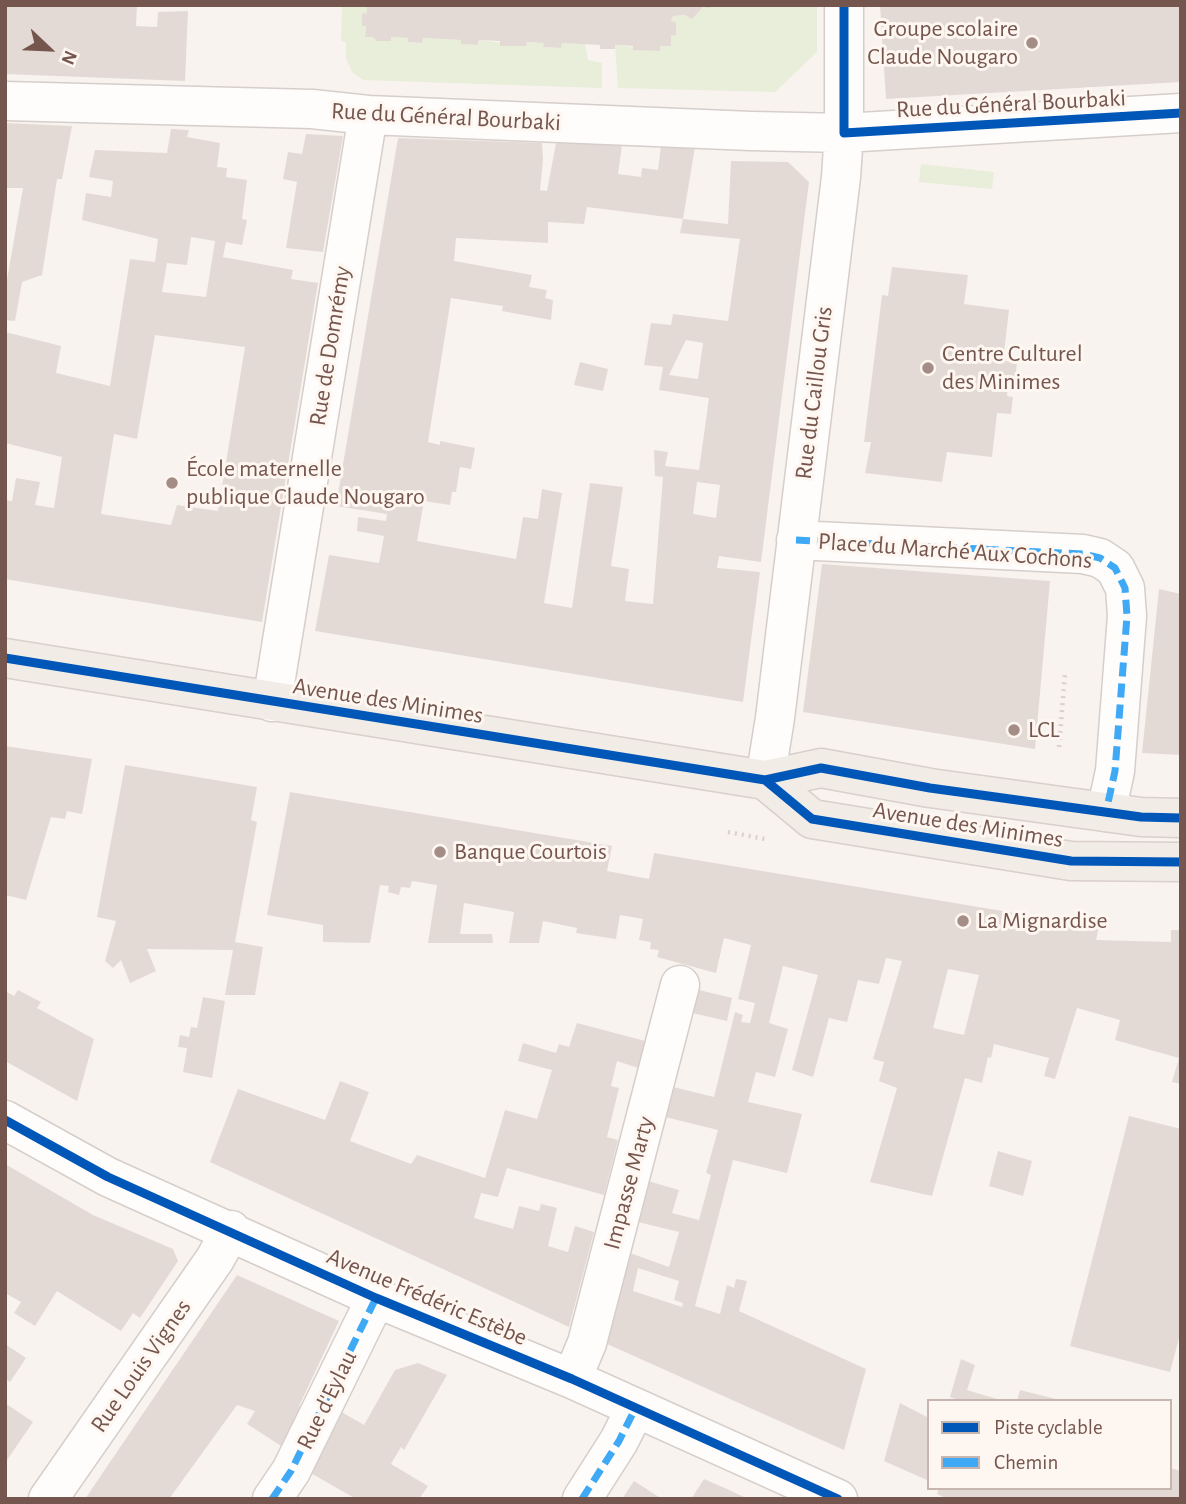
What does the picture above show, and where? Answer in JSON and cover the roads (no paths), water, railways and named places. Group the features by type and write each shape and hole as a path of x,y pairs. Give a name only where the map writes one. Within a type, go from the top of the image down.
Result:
{"main road":[{"name":"Avenue des Minimes","path":"5,658 765,779 821,768 930,788 1141,817 1181,818"},
{"name":"Avenue des Minimes","path":"765,779 812,820 1070,861 1181,862"}],"street":[{"name":"Rue du Caillou Gris","path":"765,779 775,719 841,177 844,133 844,5"},
{"name":"Rue du Général Bourbaki","path":"5,101 312,109 368,115 844,133 1181,113"},
{"name":"Rue de Domrémy","path":"272,702 368,115"},
{"name":"Place du Marché Aux Cochons","path":"796,540 1083,554 1100,558 1115,568 1125,588 1127,616 1115,771 1106,812"},
{"name":"Impasse Marty","path":"572,1379 587,1343 680,985"},
{"name":"Avenue Frédéric Estèbe","path":"5,1120 108,1177 231,1230 376,1298 572,1379 838,1499"},
{"name":"Rue Louis Vignes","path":"48,1499 215,1259 231,1230"},
{"name":"Rue d'Eylau","path":"272,1499 291,1471 376,1298"},
{"path":"582,1499 619,1441 635,1409"}],"place":[{"name":"Groupe scolaire Claude Nougaro","path":"1032,43"},
{"name":"Centre Culturel des Minimes","path":"928,368"},
{"name":"École maternelle publique Claude Nougaro","path":"172,483"},
{"name":"LCL","path":"1014,730"},
{"name":"Banque Courtois","path":"440,852"},
{"name":"La Mignardise","path":"963,921"}]}
